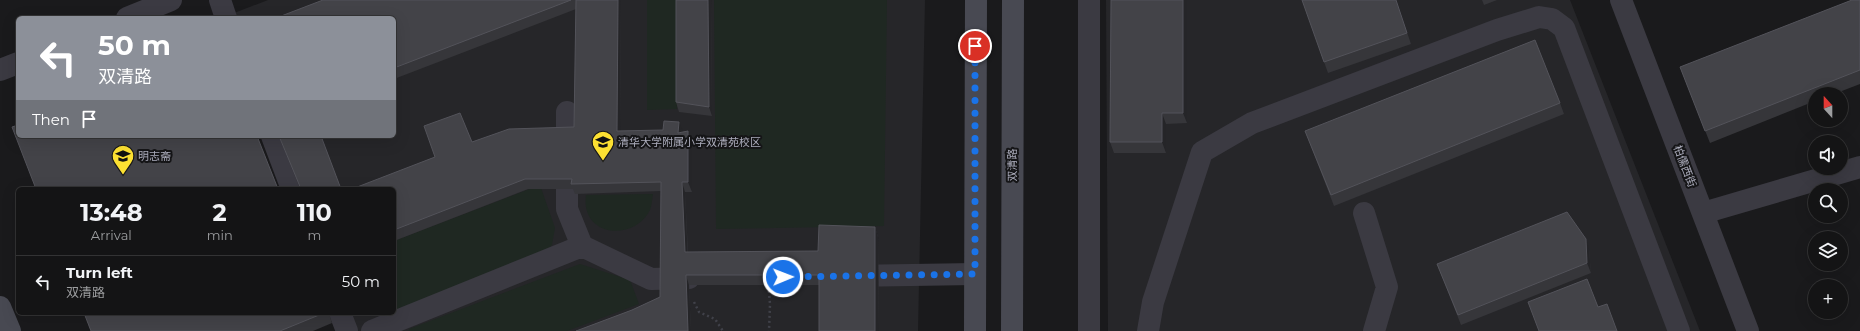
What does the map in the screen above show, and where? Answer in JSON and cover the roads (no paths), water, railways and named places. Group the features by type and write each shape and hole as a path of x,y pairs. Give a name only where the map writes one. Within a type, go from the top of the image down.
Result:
{"main road":[{"path":"975,331 976,0"},
{"name":"双清路","path":"1012,331 1013,0"},
{"path":"0,307 10,331"}],"street":[{"path":"132,16 171,0"},
{"path":"220,0 225,16"},
{"path":"1089,0 1089,331"},
{"name":"柏儒西街","path":"1621,0 1748,331"},
{"path":"1148,331 1152,302 1202,152 1252,122 1496,30 1539,17 1552,19 1564,28 1679,331"},
{"path":"0,70 16,63"},
{"path":"567,112 567,209 582,246 651,279 702,278"},
{"path":"273,138 291,187"},
{"path":"1703,213 1860,167"},
{"path":"1364,213 1387,287 1374,331"},
{"path":"372,331 582,246"},
{"path":"829,276 975,274"},
{"path":"341,315 347,331"}],"place":[{"name":"清华大学附属小学双清苑校区","path":"603,162"},
{"name":"明志斋","path":"123,176"}]}
